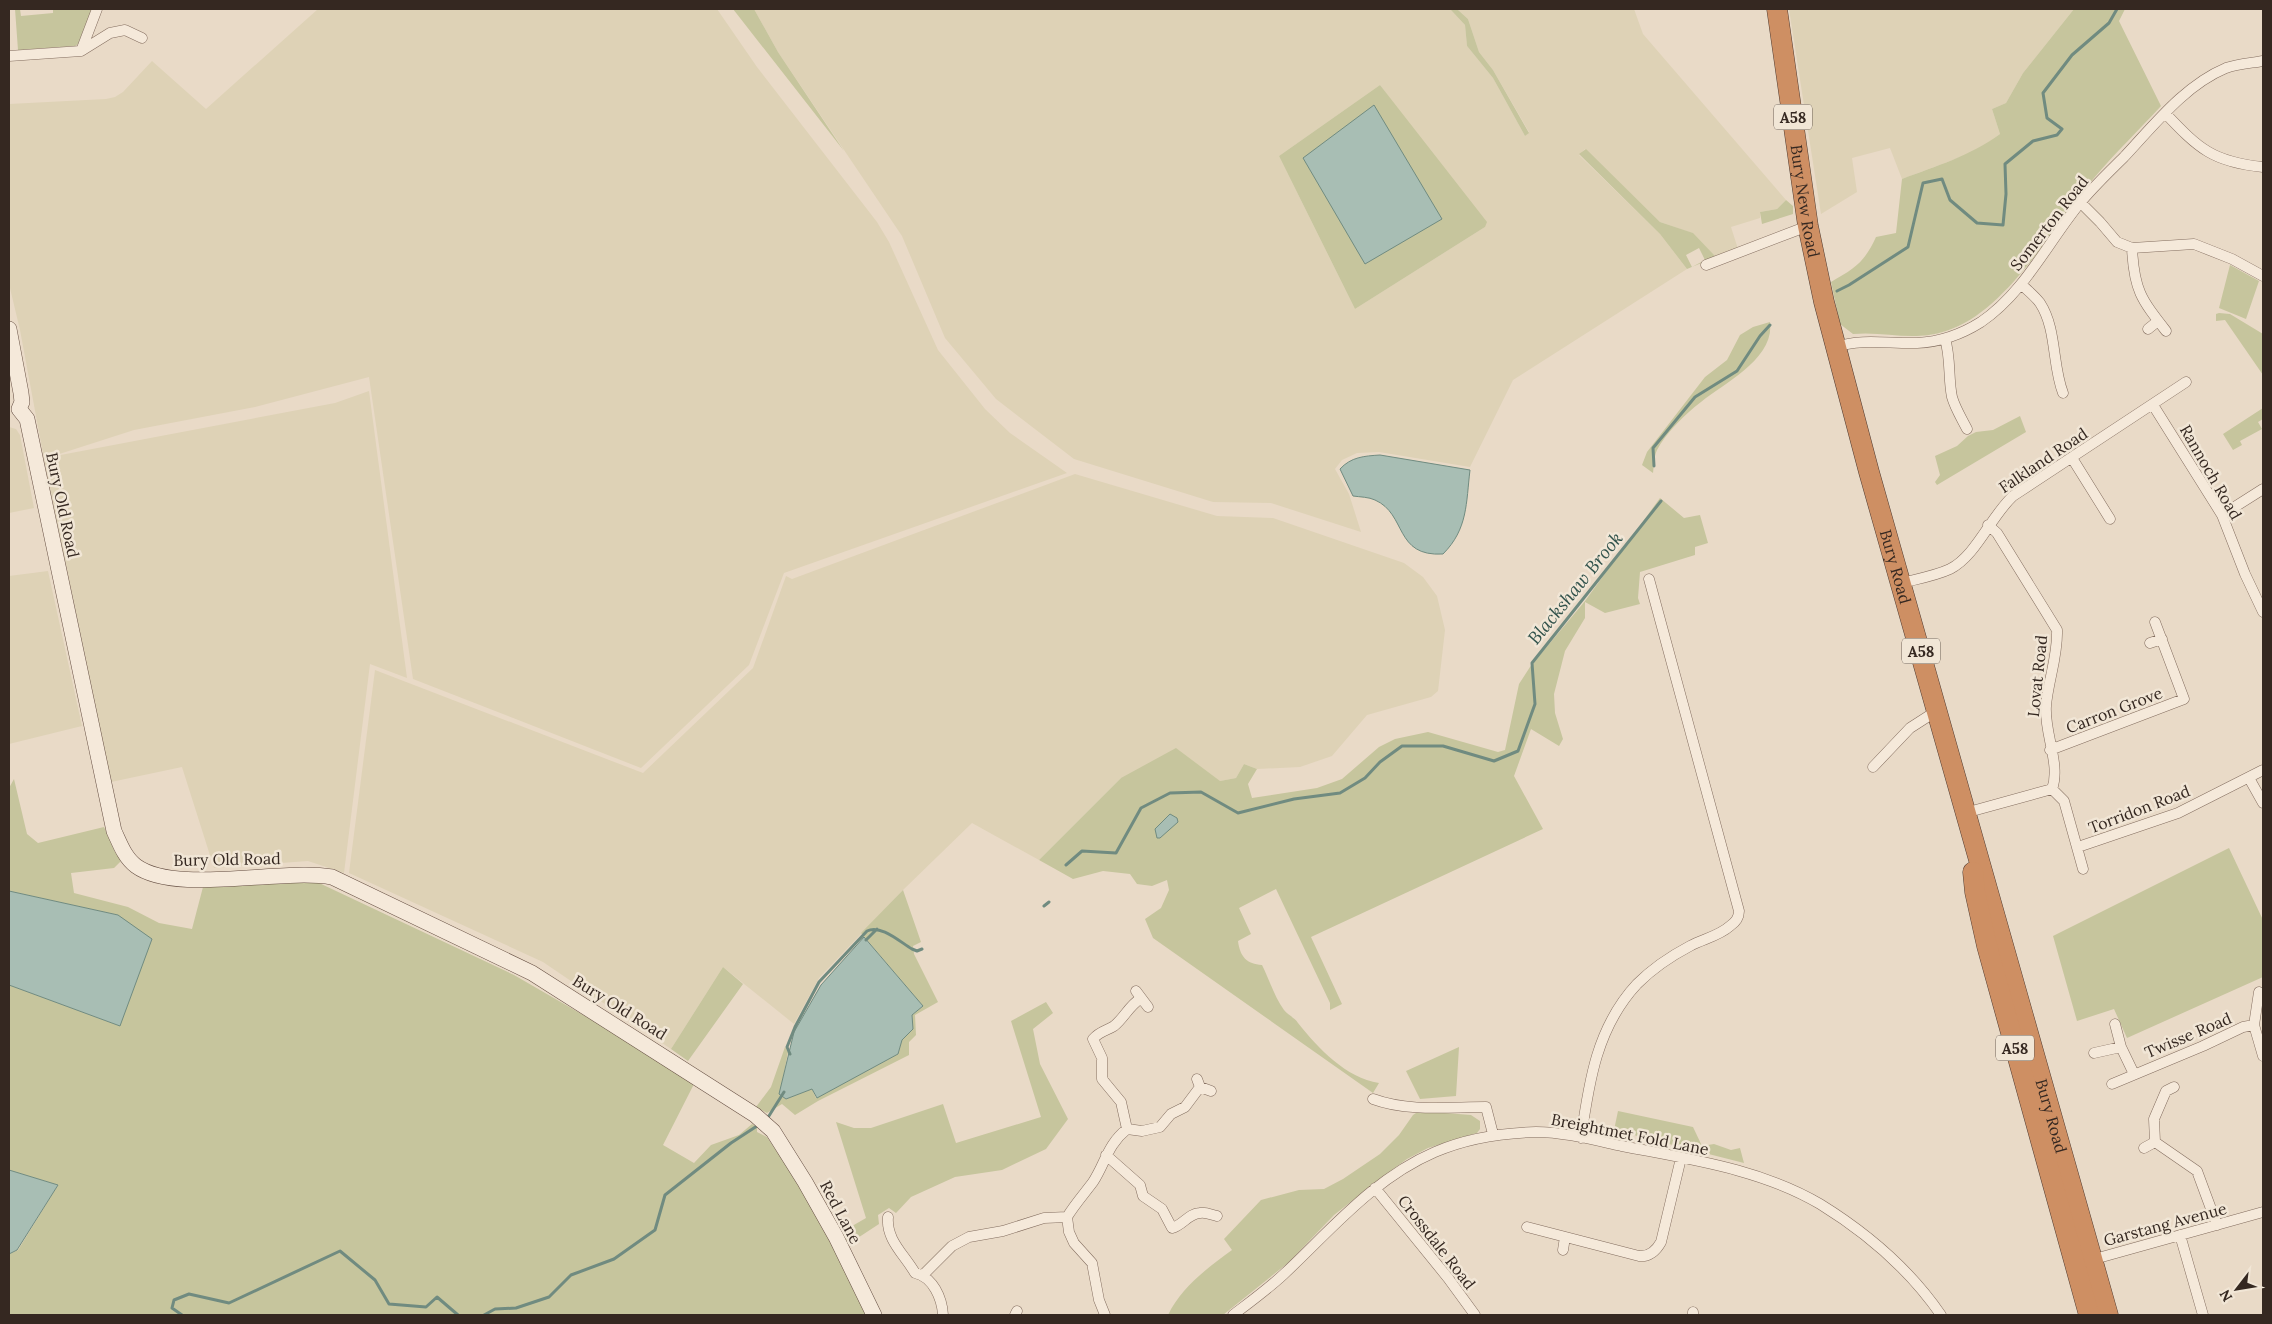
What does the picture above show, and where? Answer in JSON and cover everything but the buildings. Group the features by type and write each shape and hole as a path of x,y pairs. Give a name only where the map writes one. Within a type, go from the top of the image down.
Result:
{"highway":[{"name":"Bury New Road","path":"1777,9 1808,226 1824,302"},
{"name":"Bury Road","path":"1824,302 1835,347 1938,710 1967,822 1975,892 1987,946 2083,1262 2108,1315"},
{"name":"Bury Road","path":"2083,1262 2089,1315"}],"street":[{"path":"81,52 97,9"},
{"path":"9,56 81,52 110,33 125,30 142,38"},
{"name":"Somerton Road","path":"1835,347 1864,341 1919,343 1945,339 1983,320 2021,284 2080,202 2165,113 2189,92 2227,68 2263,61"},
{"path":"2165,113 2185,135 2210,154 2236,164 2263,167"},
{"path":"2080,202 2117,242 2132,248 2180,243 2194,244 2232,259 2263,276"},
{"path":"1706,265 1808,226"},
{"path":"2132,248 2137,288 2144,305 2166,332"},
{"path":"2021,284 2040,304 2045,313 2062,379 2063,393"},
{"path":"2148,329 2158,321"},
{"name":"Bury Old Road","path":"9,329 22,402 14,412 27,419 114,831 127,857 136,866 148,873 178,879 300,874 332,877 532,973 755,1115 771,1129"},
{"path":"1945,339 1949,351 1952,396 1967,422"},
{"name":"Falkland Road","path":"1901,583 1950,569 1968,553 2001,507 2013,496 2186,382"},
{"name":"Rannoch Road","path":"2153,405 2222,515 2245,574 2263,612"},
{"path":"2072,458 2110,519"},
{"path":"2222,515 2263,489"},
{"name":"Lovat Road","path":"1988,525 1997,533 2057,630 2046,706 2050,750 2055,773 2052,789"},
{"path":"1582,1138 1588,1088 1595,1058 1604,1032 1619,1007 1638,983 1663,963 1690,946 1724,930 1736,922 1739,916 1739,910 1649,579"},
{"name":"Carron Grove","path":"2050,750 2184,699 2155,622"},
{"path":"2150,643 2162,639"},
{"path":"1873,767 1910,728 1938,710"},
{"name":"Torridon Road","path":"2078,848 2178,813 2263,770"},
{"path":"2249,778 2263,803"},
{"path":"1967,822 2052,789"},
{"name":"Torridon Road","path":"2052,789 2064,801 2083,869"},
{"path":"2259,992 2253,1004 2254,1025 2263,1056"},
{"path":"1127,1129 1121,1102 1102,1079 1102,1058 1093,1039 1100,1031 1113,1026 1138,995 1148,1007"},
{"name":"Twisse Road","path":"2115,1024 2121,1047 2134,1074"},
{"name":"Twisse Road","path":"2112,1084 2243,1027 2254,1025"},
{"name":"Twisse Road","path":"2094,1054 2121,1047"},
{"path":"1105,1315 1099,1300 1092,1263 1074,1244 1069,1232 1067,1217 1076,1201 1093,1181 1115,1138 1127,1129 1142,1132 1160,1127 1171,1114 1185,1107 1199,1083 1211,1091"},
{"path":"2168,1087 2154,1119 2155,1142 2197,1171 2217,1225"},
{"path":"1373,1099 1389,1104 1406,1106 1486,1107 1494,1134"},
{"name":"Red Lane","path":"771,1129 805,1182 836,1237 874,1315"},
{"name":"Breightmet Fold Lane","path":"1232,1315 1283,1275 1335,1222 1376,1188 1414,1162 1461,1142 1494,1134 1538,1132 1582,1138 1681,1158 1746,1174 1781,1186 1818,1204 1853,1226 1889,1256 1920,1287 1941,1315"},
{"path":"2144,1148 2155,1142"},
{"path":"1106,1155 1140,1186 1143,1196 1162,1210 1172,1233 1176,1227 1192,1215 1200,1213 1219,1215"},
{"path":"1528,1228 1639,1256 1653,1252 1661,1242 1681,1158"},
{"name":"Crossdale Road","path":"1376,1188 1475,1315"},
{"name":"Garstang Avenue","path":"2083,1262 2263,1212"},
{"path":"888,1217 887,1227 894,1244 906,1258 915,1273 924,1275 934,1287 943,1315"},
{"path":"924,1275 952,1246 968,1236 1002,1231 1044,1218 1067,1217"},
{"path":"2180,1235 2203,1315"},
{"path":"1562,1250 1565,1237"}],"shaded area":[{"path":"318,9 717,9 757,67 877,222 889,242 938,350 985,409 1010,433 1067,473 784,573 749,665 641,768 413,679 369,377 255,407 134,430 50,457 335,403 369,391 407,678 370,664 344,873 308,861 214,868 182,767 111,782 44,459 20,330 9,284 9,104 115,97 123,92 152,61 206,109"},
{"path":"754,9 1450,9 1465,25 1467,46 1493,78 1525,136 1529,132 1493,70 1479,52 1468,19 1457,9 1634,9 1643,34 1786,200 1777,209 1760,212 1760,218 1731,227 1738,249 1716,257 1692,233 1660,222 1585,149 1579,155 1660,234 1687,269 1513,380 1470,467 1379,452 1357,453 1342,460 1335,469 1349,494 1361,532 1271,503 1213,502 1074,459 996,399 945,338 902,236 778,52","holes":["1380,85 1485,227 1355,309 1279,156"]},
{"path":"1789,9 2074,9 2023,73 2006,103 1992,109 2000,134 1982,147 1966,155 1902,179 1890,148 1852,158 1857,192 1821,214"},
{"path":"1374,105 1442,219 1365,264 1303,158"},
{"path":"9,427 16,429 20,435 34,508 9,513"},
{"path":"1380,455 1470,470 1466,504 1461,525 1451,545 1443,554 1427,553 1416,549 1408,542 1385,506 1373,499 1353,496 1340,469 1353,460"},
{"path":"1075,474 1217,516 1273,518 1404,563 1423,577 1437,596 1445,630 1438,691 1431,697 1367,715 1332,756 1300,767 1257,769 1244,764 1236,778 1220,781 1121,778 1039,860 972,823 903,890 819,978 794,1024 723,967 671,1049 543,962 349,873 375,670 643,773 753,668 786,576 792,579"},
{"path":"48,571 82,726 9,744 9,576"},
{"path":"1170,814 1177,818 1178,822 1160,838 1157,838 1155,829"},
{"path":"9,891 118,915 152,939 120,1026 9,985"},
{"path":"864,937 923,1006 912,1015 913,1029 902,1040 898,1054 817,1098 812,1089 786,1099 779,1094 794,1032 821,985"},
{"path":"9,1170 58,1185 17,1250 9,1254"}],"green space":[{"path":"15,9 20,9 21,16 53,13 53,9 92,9 78,44 75,46 18,50"},
{"path":"733,9 754,9 778,52 844,151"},
{"path":"1450,9 1457,9 1468,19 1479,52 1493,70 1529,133 1525,136 1493,78 1467,46 1465,25"},
{"path":"2074,9 2125,9 2119,21 2161,106 2094,178 2028,265 1989,306 1968,321 1934,334 1910,336 1853,334 1840,324 1831,282 1863,259 1876,237 1896,233 1902,179 1965,154 2000,134 1992,109 2006,103 2023,73"},
{"path":"1380,85 1487,222 1485,227 1355,309 1279,156"},
{"path":"1586,149 1660,222 1693,233 1716,257 1693,267 1705,260 1699,248 1686,255 1692,267 1687,269 1660,234 1579,154"},
{"path":"1786,200 1793,206 1793,214 1762,224 1760,212 1777,209"},
{"path":"2230,265 2259,281 2246,319 2219,308"},
{"path":"2216,314 2230,314 2263,334 2263,375 2225,320 2216,321"},
{"path":"1770,322 1769,335 1765,347 1756,359 1676,424 1657,450 1653,473 1642,465 1647,452 1705,377 1727,360 1740,335 1753,327"},
{"path":"2263,408 2263,419 2258,422 2262,429 2240,441 2242,445 2233,450 2223,434"},
{"path":"2020,416 2026,432 1937,485 1935,482 1940,475 1935,456 1957,446 1968,436 1976,432 1993,430"},
{"path":"1660,498 1684,518 1700,515 1708,543 1695,547 1695,555 1640,572 1638,598 1640,604 1605,613 1585,602 1585,618 1565,651 1554,694 1555,713 1563,739 1559,746 1531,729 1514,776 1543,829 1311,937 1342,1004 1330,1010 1330,1003 1276,889 1239,908 1251,934 1238,941 1240,951 1245,959 1262,965 1284,1010 1297,1021 1324,1052 1355,1075 1379,1083 1373,1093 1153,938 1145,919 1161,908 1169,890 1167,880 1152,886 1137,884 1130,874 1103,871 1073,879 1039,860 1121,778 1176,748 1220,781 1236,778 1244,764 1257,769 1248,784 1252,798 1317,788 1342,779 1379,747 1395,739 1428,732 1498,752 1505,750 1519,684 1530,667 1585,601"},
{"path":"14,779 27,834 38,843 104,827 121,861 114,868 71,873 74,893 128,907 159,923 192,929 203,887 317,882 514,975 661,1060 694,1084 663,1145 694,1163 711,1145 739,1135 752,1124 757,1127 757,1132 767,1137 797,1182 869,1315 9,1315 9,1254 18,1250 58,1185 9,1170 9,985 120,1026 118,915 9,891 9,788"},
{"path":"2229,848 2263,920 2263,977 2127,1038 2114,1009 2077,1021 2053,936"},
{"path":"903,890 921,942 913,946 914,954 938,1002 915,1015 916,1035 909,1042 909,1055 818,1101 795,1115 782,1104 767,1113 756,1107 771,1087 785,1047 788,1052 780,1094 786,1099 812,1089 816,1098 898,1054 902,1040 913,1029 912,1015 923,1006 861,933"},
{"path":"723,967 743,984 688,1061 671,1049"},
{"path":"1046,1002 1053,1013 1033,1029 1040,1064 1068,1119 1046,1149 1002,1170 955,1177 911,1197 896,1213 889,1208 878,1215 879,1224 847,1245 840,1233 866,1218 836,1122 854,1128 871,1128 943,1104 956,1143 1041,1117 1011,1021"},
{"path":"1459,1047 1456,1096 1420,1099 1406,1071"},
{"path":"1419,1111 1471,1115 1480,1121 1480,1129 1477,1133 1428,1148 1407,1159 1334,1215 1289,1262 1223,1315 1168,1315 1187,1287 1204,1271 1232,1250 1224,1239 1261,1200 1299,1190 1324,1189 1343,1179 1380,1154 1399,1135 1413,1115"},
{"path":"1618,1111 1693,1127 1702,1146 1714,1144 1731,1150 1740,1148 1744,1163 1614,1130"}],"waterway":[{"name":"Blackshaw Brook","path":"1837,291 1908,247 1923,183 1942,179 1950,200 1977,223 2003,225 2006,194 2005,164 2033,141 2057,135 2062,129 2047,118 2043,93 2072,55 2109,23 2117,9"},
{"name":"Blackshaw Brook","path":"1654,466 1653,448 1695,397 1737,371 1760,336 1770,325"},
{"name":"Blackshaw Brook","path":"1066,865 1082,851 1116,853 1141,808 1170,793 1201,792 1238,813 1294,799 1340,793 1365,778 1380,762 1402,746 1443,746 1494,761 1518,751 1535,704 1532,663 1661,501"},
{"name":"Blackshaw Brook","path":"1044,906 1049,902"},
{"name":"Blackshaw Brook","path":"790,1054 787,1047 795,1027 819,982 867,931 872,929 878,930 896,938 912,949 917,951 922,949"},
{"path":"866,940 877,929"},
{"name":"Blackshaw Brook","path":"767,1119 784,1092"},
{"name":"Blackshaw Brook","path":"484,1315 495,1309 516,1308 549,1297 571,1275 614,1259 655,1230 665,1195 731,1143 760,1124"},
{"name":"Blackshaw Brook","path":"182,1315 172,1308 174,1300 189,1294 229,1303 340,1251 375,1280 389,1304 426,1307 437,1297 458,1315"}]}
